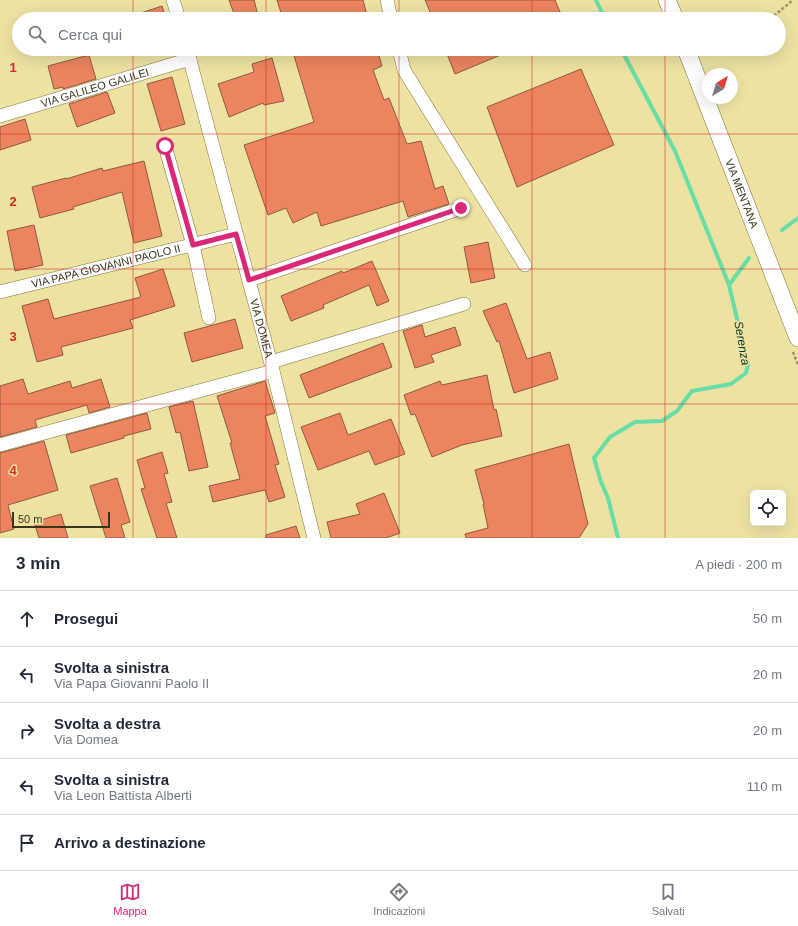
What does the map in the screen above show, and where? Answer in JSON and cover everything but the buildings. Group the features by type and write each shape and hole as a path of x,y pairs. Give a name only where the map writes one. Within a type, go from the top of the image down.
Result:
{"street":[{"path":"173,0 177,12"},
{"path":"387,0 390,12"},
{"path":"667,0 672,12"},
{"name":"VIA GALILEO GALILEI","path":"0,116 183,56"},
{"name":"VIA DOMEA","path":"190,56 272,366 314,538"},
{"path":"401,56 404,70 525,265"},
{"name":"VIA MENTANA","path":"689,56 798,338"},
{"path":"165,146 193,245 209,318"},
{"path":"249,280 461,208"},
{"name":"VIA PAPA GIOVANNI PAOLO II","path":"0,292 236,234"},
{"path":"0,445 272,366 464,304"}],"path":[{"path":"778,12 793,0"},
{"path":"794,355 798,365"}],"waterway":[{"path":"596,0 602,12"},
{"name":"Serenza","path":"618,538 608,498 601,482 594,458 610,437 635,422 662,421 677,411 692,391 731,384 746,373 748,365 729,285 675,151 625,56"},
{"name":"Serenza","path":"782,230 798,218"},
{"name":"Serenza","path":"729,285 749,258"}],"route":[{"path":"165,146 193,245 236,234 249,280 461,208"}]}
